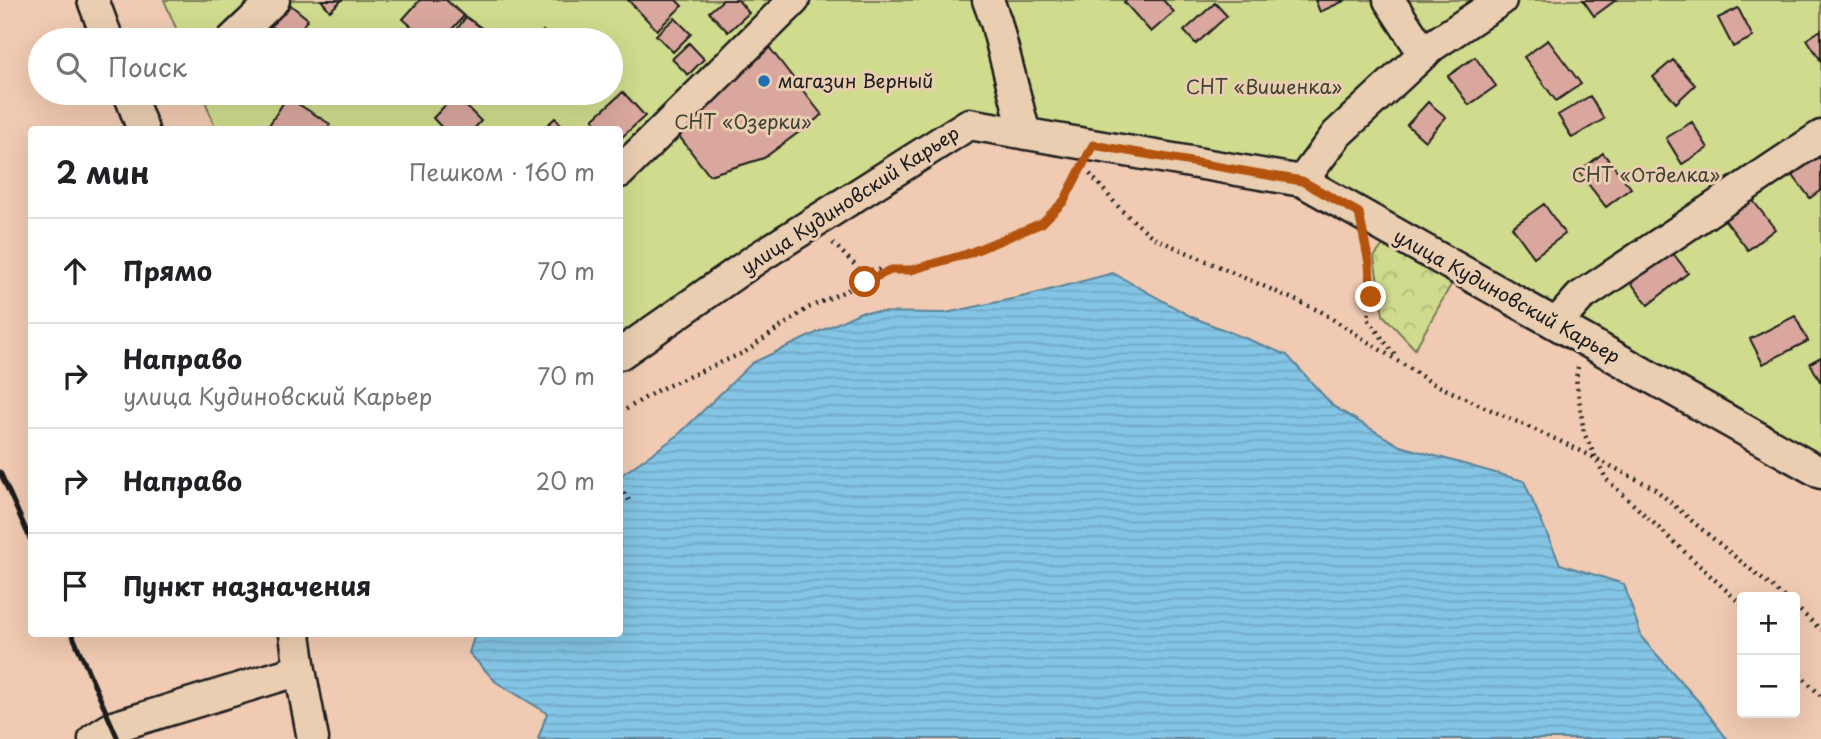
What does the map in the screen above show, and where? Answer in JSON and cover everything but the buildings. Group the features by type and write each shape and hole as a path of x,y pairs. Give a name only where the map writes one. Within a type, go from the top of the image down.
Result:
{"street":[{"path":"93,0 104,28"},
{"path":"245,28 274,0"},
{"path":"623,169 794,0"},
{"path":"988,0 1024,134"},
{"path":"1389,0 1424,54"},
{"path":"1302,181 1337,134 1432,46 1501,0"},
{"path":"134,105 141,126"},
{"name":"улица Кудиновский Карьер","path":"623,352 756,258 969,124 1302,181 1821,473"},
{"path":"1569,331 1580,297 1821,136"},
{"path":"295,637 313,739"},
{"path":"94,739 113,727 300,670"}],"path":[{"path":"813,223 860,270 911,270 967,254 1042,223 1064,201 1083,165 1122,211 1154,238 1320,311 1432,383 1577,449 1654,488 1778,592"},
{"path":"1359,213 1369,263 1371,297 1368,319 1398,361"},
{"path":"623,411 658,390 745,352 808,308 891,270"},
{"path":"1569,331 1584,433 1606,479 1737,600"},
{"path":"623,491 631,502"},
{"path":"1800,611 1821,630"},
{"path":"1800,674 1821,696"}],"green space":[{"path":"164,0 1821,0 1821,473 1302,181 969,124 623,352 623,126 215,126 207,105 623,105 623,28 176,28"},
{"path":"1383,245 1452,283 1415,349 1383,315 1374,257"}],"water":[{"path":"1113,273 1192,317 1287,355 1333,406 1400,446 1524,481 1560,564 1624,584 1642,638 1699,702 1727,739 538,739 547,713 496,682 469,653 474,637 623,637 623,474 677,436 752,363 861,312 946,313 1026,296"}],"railway":[{"path":"0,472 28,534"},
{"path":"73,637 118,739"}],"place":[{"name":"магазин Верный","path":"764,81"}],"route":[{"path":"865,282 891,270 911,270 967,254 1042,223 1064,201 1093,145 1302,181 1359,213 1369,263 1371,297"}],"park label":[{"name":"СНТ «Вишенка»","path":"1264,87"},
{"name":"СНТ «Озерки»","path":"743,122"},
{"name":"СНТ «Отделка»","path":"1646,175"}]}
